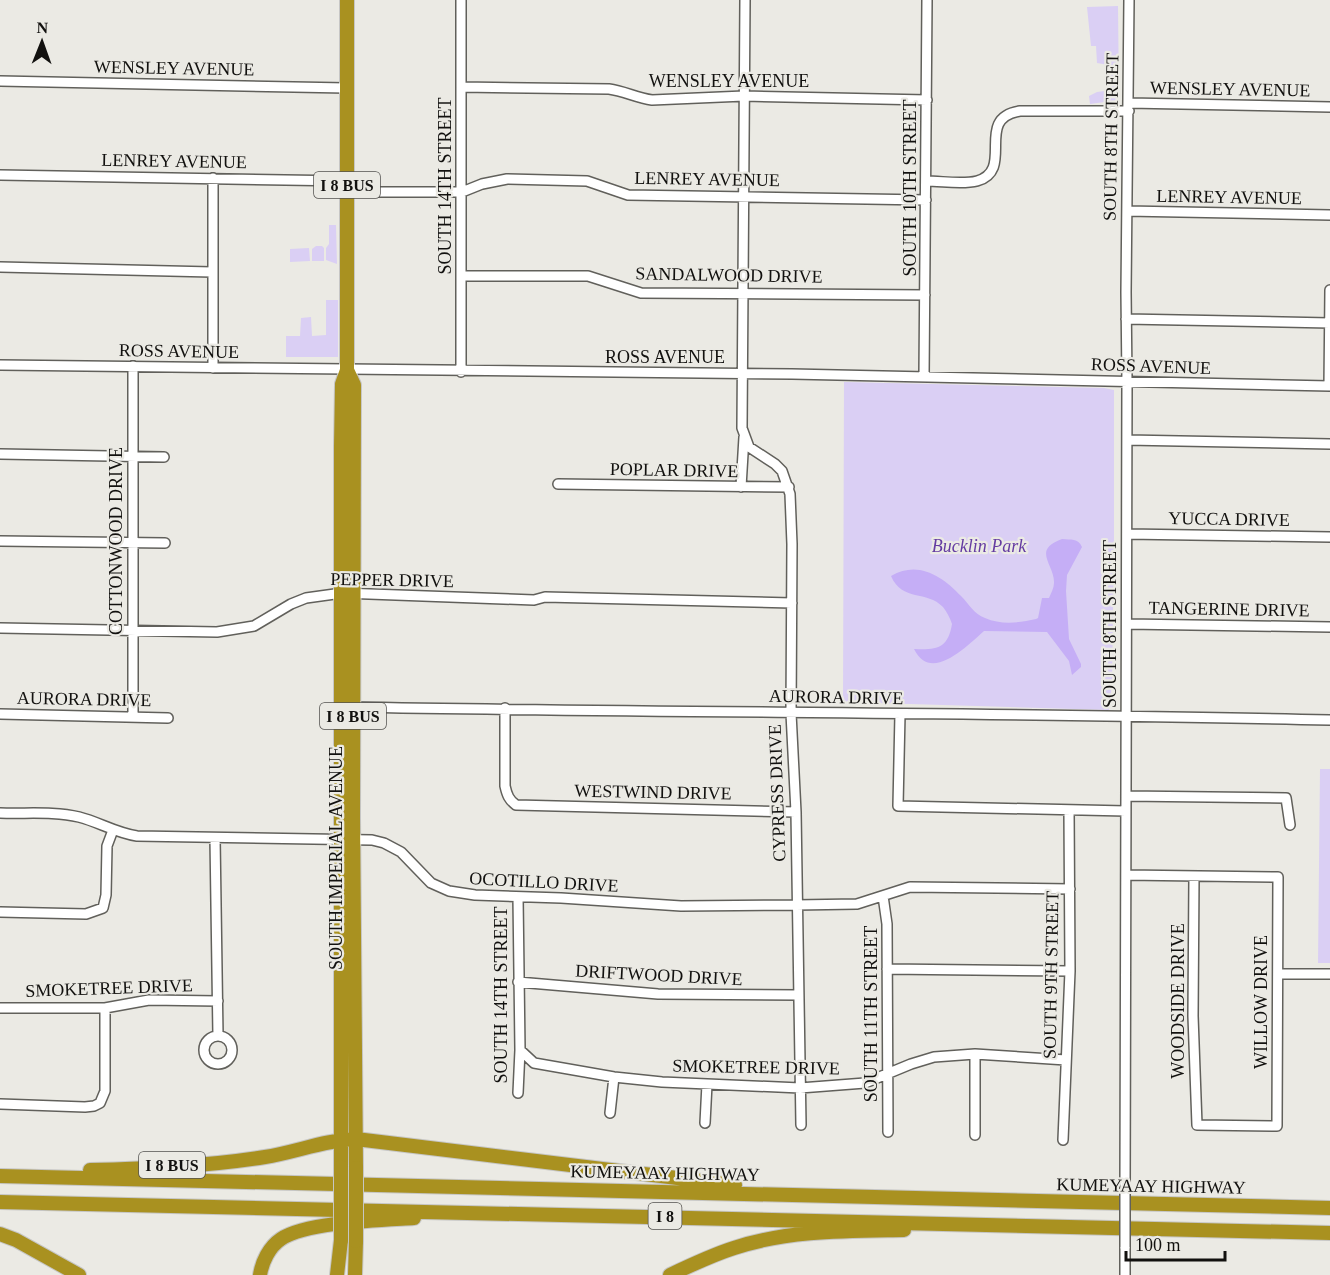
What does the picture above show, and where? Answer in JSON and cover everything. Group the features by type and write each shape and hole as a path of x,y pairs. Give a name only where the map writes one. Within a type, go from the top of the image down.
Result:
{"highway":[{"name":"SOUTH IMPERIAL AVENUE","path":"337,1275 341,1240 348,839 347,482 342,384 347,370 347,0"},
{"name":"SOUTH IMPERIAL AVENUE","path":"348,839 356,1139 355,1275"},
{"path":"342,1140 356,1139 734,1185 781,1194"},
{"name":"I 8 BUS","path":"0,1171 98,1170 218,1162 266,1156 342,1140"},
{"name":"KUMEYAAY HIGHWAY","path":"0,1176 1330,1208"},
{"name":"I 8","path":"0,1202 1330,1233"},
{"path":"260,1275 266,1258 277,1242 295,1233 349,1223 450,1217 470,1212"},
{"path":"670,1275 734,1248 780,1237 890,1230 984,1230 1009,1224"},
{"path":"0,1234 16,1240 79,1275"}],"street":[{"name":"SOUTH 14TH STREET","path":"461,0 461,372"},
{"path":"745,0 742,428 749,447 775,464 782,471 789,487"},
{"name":"SOUTH 10TH STREET","path":"924,377 927,0"},
{"name":"SOUTH 8TH STREET","path":"1125,1275 1126,319 1129,0"},
{"name":"WENSLEY AVENUE","path":"0,81 346,88"},
{"name":"WENSLEY AVENUE","path":"461,87 609,89 652,100 744,96 927,100"},
{"name":"WENSLEY AVENUE","path":"926,181 975,182 987,176 994,168 995,131 999,121 1008,112 1129,107 1330,107"},
{"name":"LENREY AVENUE","path":"0,175 213,178 462,192 482,184 507,179 575,180 587,181 628,195 926,200"},
{"path":"213,178 213,368"},
{"name":"LENREY AVENUE","path":"1127,212 1330,215"},
{"path":"0,267 212,272"},
{"name":"SANDALWOOD DRIVE","path":"461,276 588,276 641,292 925,295"},
{"path":"1330,290 1330,386"},
{"path":"1126,319 1330,323"},
{"name":"ROSS AVENUE","path":"0,365 742,374 1330,386"},
{"name":"COTTONWOOD DRIVE","path":"132,716 133,366"},
{"path":"741,487 744,437"},
{"path":"1127,440 1330,444"},
{"path":"0,454 165,457"},
{"name":"POPLAR DRIVE","path":"558,484 789,487"},
{"name":"CYPRESS DRIVE","path":"789,487 792,544 791,713 796,812 801,1125"},
{"name":"YUCCA DRIVE","path":"1127,534 1330,537"},
{"path":"0,541 165,543"},
{"name":"PEPPER DRIVE","path":"0,628 217,632 254,626 291,604 306,598 348,593 534,600 545,597 792,603"},
{"name":"TANGERINE DRIVE","path":"1127,624 1330,627"},
{"name":"AURORA DRIVE","path":"348,707 1126,715 1330,720"},
{"name":"WESTWIND DRIVE","path":"506,708 506,794 516,805 796,812"},
{"name":"AURORA DRIVE","path":"0,714 168,718"},
{"path":"900,714 898,806 1126,811"},
{"path":"1126,796 1286,798 1290,825"},
{"name":"SOUTH 9TH STREET","path":"1063,1140 1070,971 1069,810"},
{"name":"OCOTILLO DRIVE","path":"0,813 69,815 137,836 372,840 394,847 401,852 431,884 463,895 681,906 796,905 857,904 910,887 922,886 1070,889"},
{"path":"0,912 86,914 103,908 106,895 107,846 113,830"},
{"path":"215,838 218,1036"},
{"path":"1126,875 1194,876"},
{"name":"WILLOW DRIVE","path":"1194,876 1278,877 1277,1126"},
{"name":"WOODSIDE DRIVE","path":"1194,876 1193,1016 1197,1125 1277,1126"},
{"name":"SOUTH 14TH STREET","path":"518,897 520,1050 518,1094"},
{"name":"SOUTH 11TH STREET","path":"883,897 887,924 888,1131"},
{"path":"887,969 1070,971"},
{"path":"1278,974 1330,974"},
{"name":"DRIFTWOOD DRIVE","path":"518,982 658,994 798,995"},
{"name":"SMOKETREE DRIVE","path":"0,1008 105,1008 142,1000 218,1001"},
{"path":"0,1104 86,1107 100,1103 105,1091 105,1008"},
{"name":"SMOKETREE DRIVE","path":"520,1050 534,1063 614,1077 800,1088 865,1083 925,1059 975,1054 1066,1060"},
{"path":"975,1054 975,1135"},
{"path":"610,1113 614,1077"},
{"path":"705,1123 707,1084"}],"green space":[{"path":"1118,6 1119,100 1090,104 1089,96 1097,92 1112,90 1109,65 1097,63 1096,46 1091,46 1087,7"},
{"path":"329,225 336,225 337,264 326,260"},
{"path":"316,246 324,248 324,261 312,261 312,249"},
{"path":"309,248 310,261 290,262 290,249"},
{"path":"326,300 338,300 338,357 286,357 286,336 300,336 301,318 311,317 312,336 326,335"},
{"name":"Bucklin Park","path":"844,382 1114,390 1112,684 1109,710 843,702"},
{"path":"1320,769 1330,769 1330,963 1318,963"}],"shaded area":[{"path":"1062,539 1076,541 1082,547 1067,575 1069,639 1081,664 1081,667 1072,675 1069,661 1047,632 984,631 949,658 930,663 921,659 914,649 940,646 947,639 952,624 943,607 937,602 908,593 896,584 891,576 901,571 929,572 946,582 981,616 1004,622 1030,620 1038,618 1042,598 1049,598 1054,585 1046,553 1053,543"}]}
